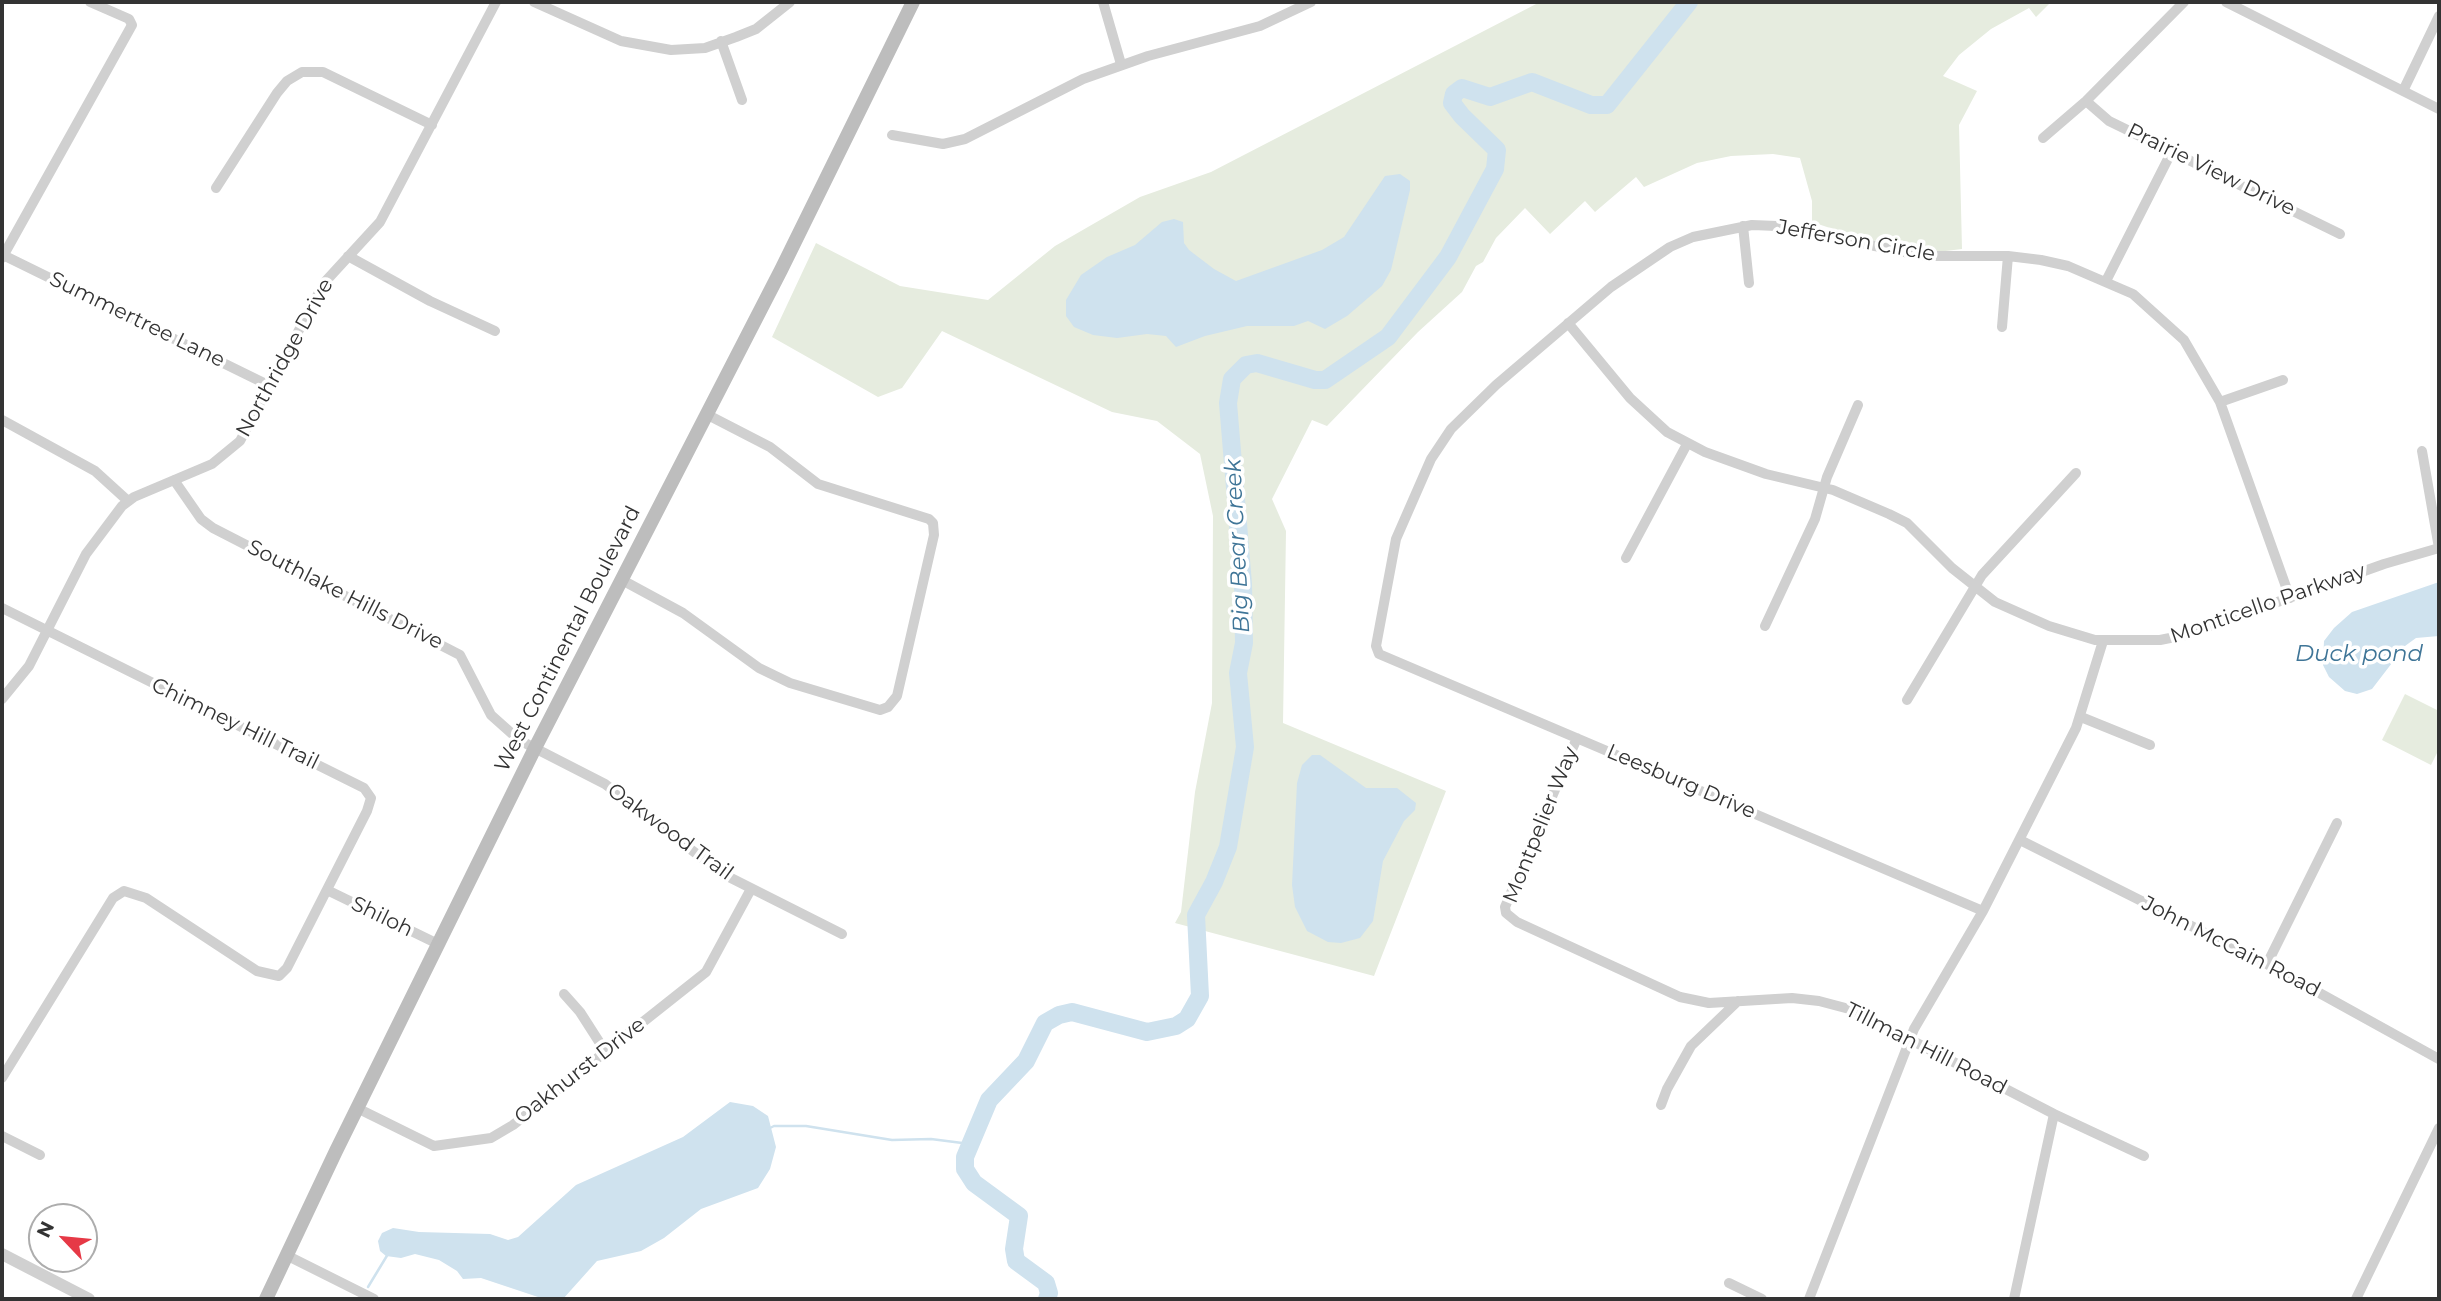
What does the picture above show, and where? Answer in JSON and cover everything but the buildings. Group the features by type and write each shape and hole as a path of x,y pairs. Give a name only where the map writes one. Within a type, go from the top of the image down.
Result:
{"main road":[{"name":"West Continental Boulevard","path":"266,1299 535,748 913,2"}],"street":[{"path":"3,257 132,25 129,19 90,2"},
{"name":"Northridge Drive","path":"2,699 29,666 86,554 128,501 212,464 229,452 250,425 324,283 380,222 496,2"},
{"path":"534,2 642,47 690,50 705,48 756,29 790,2"},
{"path":"1103,2 1121,64"},
{"path":"892,135 934,143 965,139 1083,79 1121,64 1238,33 1311,2"},
{"path":"2043,138 2086,101 2184,2"},
{"path":"2226,2 2439,109"},
{"path":"2403,91 2439,16"},
{"path":"721,41 743,100"},
{"path":"216,188 277,93 287,81 302,72 323,72 432,125"},
{"name":"Prairie View Drive","path":"2086,101 2109,121 2340,234"},
{"path":"2106,281 2172,150"},
{"path":"1743,226 1749,283"},
{"name":"Jefferson Circle","path":"1379,654 1376,646 1396,539 1431,459 1451,429 1496,385 1611,287 1670,247 1693,237 1743,226 1777,226 1924,257 2008,256 2068,266 2133,294 2169,324 2199,361 2220,402 2290,598"},
{"path":"348,256 430,301 495,331"},
{"path":"2002,327 2008,256"},
{"name":"Summertree Lane","path":"3,257 270,386"},
{"name":"Monticello Parkway","path":"1568,323 1630,398 1667,432 1687,444 1766,474 1824,488 1907,523 1974,586 2017,612 2102,641 2160,640 2185,635 2439,548"},
{"path":"2220,402 2283,380"},
{"path":"1765,626 1815,519 1824,488 1858,405"},
{"path":"622,580 683,613 759,668 790,683 880,710 888,707 897,696 934,535 933,523 929,519 818,484 770,447 706,414"},
{"path":"2,420 96,471 128,501"},
{"path":"1626,558 1687,444"},
{"path":"2423,451 2439,548"},
{"path":"1907,700 1974,586 2076,473"},
{"name":"Southlake Hills Drive","path":"174,480 201,519 214,528 460,655 491,715 504,729 535,748"},
{"name":"Chimney Hill Trail","path":"2,608 365,788 371,798 367,811 327,890"},
{"path":"1809,1299 1910,1038 1983,911 2081,717 2102,641"},
{"name":"Leesburg Drive","path":"1379,654 1983,911"},
{"path":"2081,717 2150,745"},
{"name":"Montpelier Way","path":"1506,913 1505,907 1577,738"},
{"name":"Oakwood Trail","path":"535,748 605,784 686,848 751,889 842,934"},
{"path":"2267,964 2337,823"},
{"name":"John McCain Road","path":"2020,840 2267,964 2439,1059"},
{"name":"Oakhurst Drive","path":"357,1108 434,1146 491,1138 513,1125 706,972 751,889"},
{"path":"2,1078 118,894 131,891 146,898 257,971 279,976 287,968 327,890"},
{"name":"Shiloh","path":"327,890 438,944"},
{"name":"Tillman Hill Road","path":"1506,913 1517,922 1680,997 1709,1003 1792,998 1819,1001 1853,1010 2054,1114 2144,1156"},
{"path":"564,994 580,1012 605,1051"},
{"path":"1661,1105 1691,1046 1738,1001"},
{"path":"2014,1299 2054,1114"},
{"path":"2356,1299 2439,1128"},
{"path":"2,1136 40,1156"},
{"path":"2,1254 89,1299"},
{"path":"288,1256 374,1299"},
{"path":"1729,1283 1762,1299"}],"shaded area":[{"path":"1540,2 2051,2 2036,17 2029,8 1991,29 1959,55 1943,76 1977,91 1959,125 1962,249 1929,253 1854,236 1812,222 1812,201 1800,158 1773,154 1731,156 1697,163 1644,187 1636,177 1595,212 1585,201 1550,234 1525,208 1496,238 1462,292 1418,332 1327,426 1312,420 1272,499 1286,531 1283,723 1446,791 1374,976 1175,923 1181,912 1195,792 1212,703 1213,516 1200,454 1157,421 1112,412 942,331 902,388 878,397 772,337 816,243 900,286 988,300 1055,246 1140,197 1211,172"},
{"path":"2405,694 2439,711 2439,749 2431,765 2382,740"}],"water":[{"path":"1400,174 1410,181 1410,190 1391,270 1382,286 1347,316 1325,329 1308,321 1294,326 1247,326 1205,336 1176,347 1166,336 1147,334 1117,338 1093,335 1074,327 1066,316 1066,300 1081,275 1107,257 1135,245 1162,222 1174,219 1183,222 1184,243 1189,250 1236,281 1322,250 1344,237 1385,176"},
{"name":"Duck pond","path":"2439,582 2439,636 2416,638 2405,646 2372,689 2357,694 2345,691 2329,677 2323,665 2324,641 2352,612"},
{"path":"1312,755 1320,755 1366,788 1397,788 1416,803 1415,810 1404,821 1383,861 1373,921 1360,938 1341,943 1328,942 1307,931 1295,907 1292,885 1297,783 1302,765"},
{"path":"730,1102 753,1106 768,1116 776,1147 770,1169 758,1188 701,1209 664,1238 641,1251 597,1261 563,1299 544,1299 481,1278 463,1279 457,1271 439,1260 415,1254 401,1258 386,1256 380,1251 378,1241 382,1233 393,1228 419,1232 490,1234 508,1240 518,1237 576,1185 683,1137"}],"waterway":[{"name":"Big Bear Creek","path":"1047,1299 1049,1293 1046,1283 1016,1261 1014,1249 1019,1216 974,1183 965,1169 965,1157 989,1100 1026,1061 1045,1023 1059,1015 1072,1012 1147,1032 1176,1026 1187,1019 1200,996 1196,915 1214,882 1228,847 1245,747 1238,673 1244,643 1243,584 1228,403 1232,379 1246,365 1257,363 1315,380 1325,380 1388,337 1448,257 1495,169 1497,150 1452,103 1454,94 1462,88 1490,97 1532,82 1591,105 1607,105 1689,2"},
{"path":"768,1129 774,1126 806,1126 892,1140 931,1139 970,1144"},
{"path":"368,1287 388,1254"}]}
